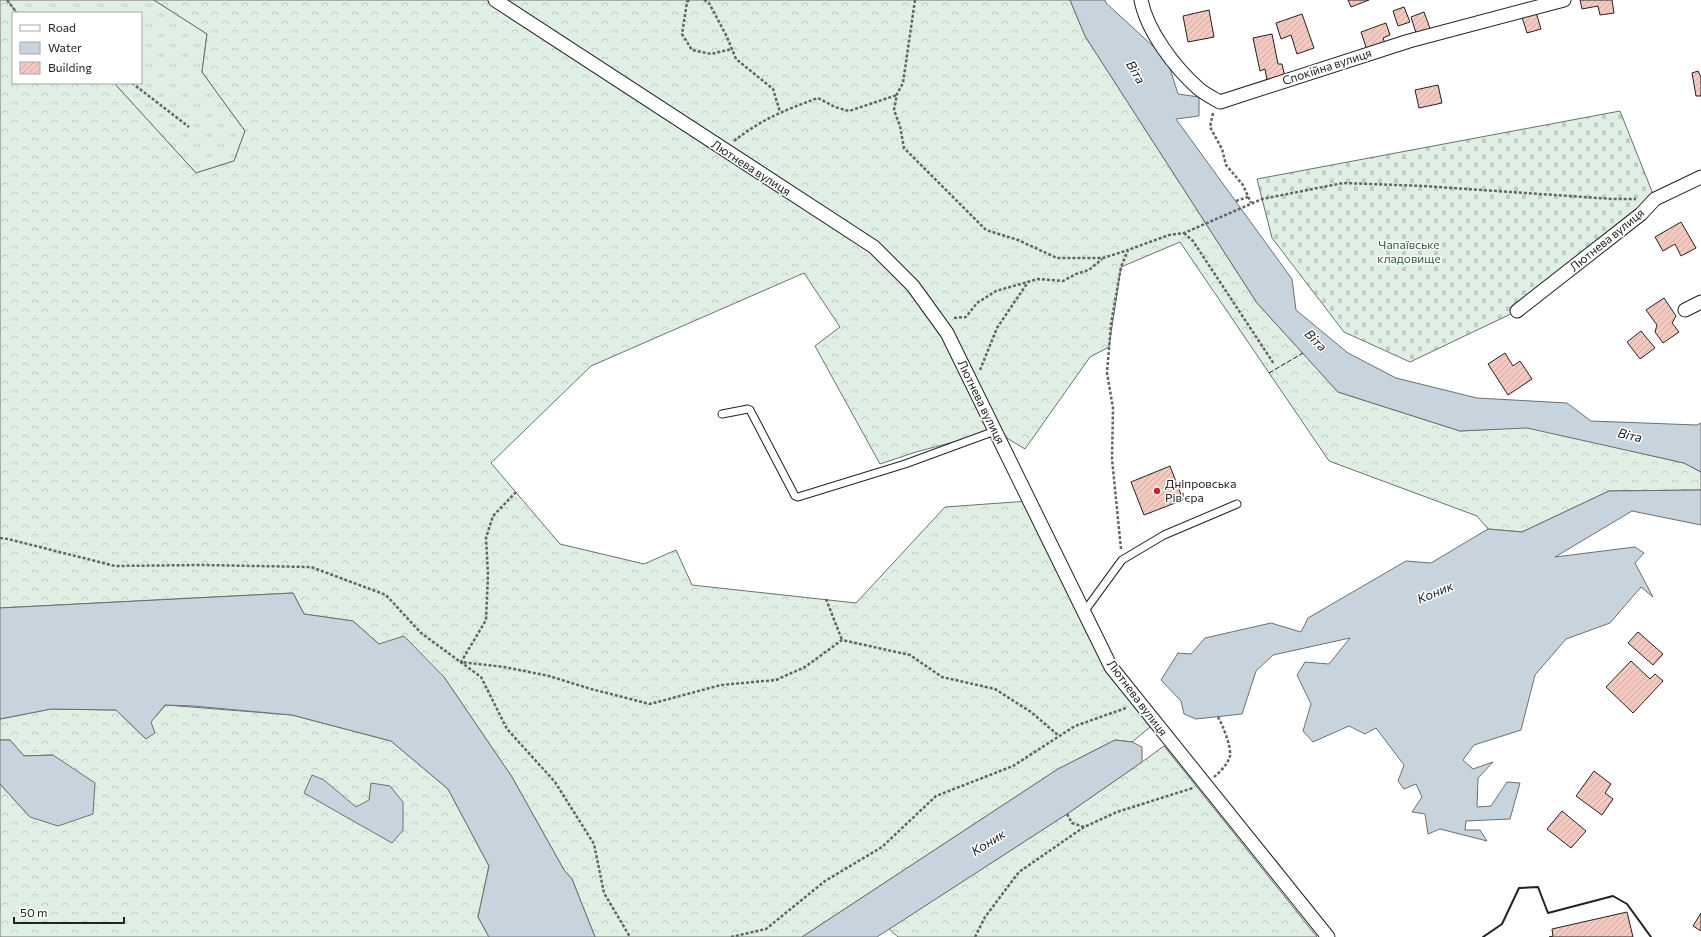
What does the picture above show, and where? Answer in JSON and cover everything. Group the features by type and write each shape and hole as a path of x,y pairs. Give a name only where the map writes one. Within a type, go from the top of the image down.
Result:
{"street":[{"name":"Лютнева вулиця","path":"495,0 722,150 874,247 913,286 947,333 1111,667 1328,937"},
{"path":"1141,0 1147,23 1173,62 1199,90 1220,102"},
{"name":"Спокійна вулиця","path":"1220,102 1409,41 1564,0"},
{"name":"Лютнева вулиця","path":"1517,311 1641,214 1655,199 1701,178"},
{"path":"1685,310 1701,302"}],"lane":[{"path":"722,414 748,409 750,410 795,496 798,497 905,464 995,431"},
{"path":"1084,612 1122,560 1164,535 1237,504"}],"path":[{"path":"7,0 16,12"},
{"path":"689,0 686,2 682,34 692,50 711,54 732,50"},
{"path":"704,0 709,3 727,37 736,59 773,89 780,112"},
{"path":"915,0 903,83 897,94 894,110 900,126 904,148 986,230 1018,240 1057,258 1103,258 1169,235 1184,233 1262,199 1343,183 1430,186 1613,199 1655,199"},
{"path":"133,84 188,127"},
{"path":"722,150 753,126 780,112 818,98 835,107 849,111 897,94"},
{"path":"1220,102 1211,114 1210,127 1222,149 1226,165 1243,185 1251,203"},
{"path":"1236,201 1248,197"},
{"path":"1184,233 1193,241 1274,364"},
{"path":"1122,560 1112,458 1113,408 1107,373 1109,347 1121,267 1128,250"},
{"path":"931,312 945,312 950,318 958,319 966,317 977,302 996,291 1038,279 1063,281 1076,274 1089,270 1103,258"},
{"path":"974,387 997,328 1029,282"},
{"path":"461,662 486,620 488,575 486,538 488,531 493,516 516,492"},
{"path":"0,538 115,566 201,565 311,567 386,595 421,633 482,677 507,729 555,782 594,844 604,893 630,937"},
{"path":"826,599 842,640"},
{"path":"461,662 504,667 549,676 591,689 650,704 721,685 776,680 804,667 842,640 910,655 942,677 994,689 1031,712 1059,736"},
{"path":"731,937 766,929 825,881 882,847 936,796 1013,766 1075,726 1140,703"},
{"path":"975,937 985,916 1019,872 1084,827 1117,812 1205,784 1222,770 1230,757 1225,730 1218,717"},
{"path":"1067,814 1072,823 1084,827"}],"green space":[{"path":"0,0 7,0 16,12 12,12 12,84 115,84 196,173 234,161 245,131 202,72 207,34 154,0 1070,0 1085,36 1257,303 1338,392 1460,431 1527,427 1684,463 1701,472 1701,490 1609,491 1522,532 1488,529 1477,516 1329,461 1180,242 1121,267 1109,347 1090,357 1025,449 995,431 916,452 880,464 815,346 840,327 804,273 591,366 491,463 560,544 644,564 676,550 692,585 856,603 945,507 1029,501 1111,667 1155,723 1132,742 1115,740 1058,769 802,937 595,937 572,879 564,870 512,777 444,677 379,644 353,621 304,614 293,593 0,608"},
{"path":"7,0 154,0 207,34 202,72 245,131 234,161 196,173 115,84 142,84 142,12 16,12"},
{"name":"Чапаївське кладовище","path":"1620,111 1655,199 1517,311 1410,362 1344,332 1272,238 1257,179"},
{"path":"166,705 292,715 391,741 448,789 489,866 478,917 489,937 0,937 0,784 30,817 53,755 24,756 10,740 0,740 0,719 51,709 116,710 146,739 150,722"},
{"path":"1164,746 1317,937 898,937 889,929 1067,814"}],"water":[{"name":"Віта","path":"1070,0 1105,0 1106,3 1167,59 1178,94 1199,97 1199,116 1176,119 1292,279 1296,310 1348,353 1396,378 1477,398 1567,403 1591,421 1697,425 1701,423 1701,472 1684,463 1527,428 1460,431 1338,392 1257,303 1085,36"},
{"name":"Коник","path":"1701,490 1701,525 1632,511 1555,557 1635,547 1644,553 1635,563 1653,597 1641,587 1610,623 1566,639 1535,675 1521,730 1474,745 1463,760 1473,769 1493,762 1478,778 1477,807 1491,806 1507,782 1520,783 1510,819 1466,821 1465,830 1480,830 1487,841 1440,829 1428,834 1425,814 1412,812 1422,797 1416,784 1404,789 1398,781 1404,765 1376,728 1365,734 1349,726 1313,742 1303,731 1311,704 1297,675 1305,662 1329,664 1350,638 1273,655 1256,671 1242,714 1196,719 1184,714 1181,701 1161,680 1178,653 1191,654 1205,638 1271,623 1301,632 1308,618 1406,561 1431,563 1488,529 1522,532 1609,491"},
{"path":"293,593 304,614 353,621 379,644 404,636 444,677 512,777 564,870 572,879 595,937 489,937 478,917 489,866 448,789 391,741 292,715 193,706 165,705 151,722 155,733 146,739 116,710 51,709 0,719 0,608"},
{"path":"0,740 10,740 24,756 53,755 95,783 93,814 58,826 30,817 0,784"},
{"name":"Коник","path":"1115,740 1132,742 1142,747 1142,762 1067,814 877,937 802,937 1058,769"},
{"path":"312,775 324,780 356,807 369,800 371,783 390,786 403,802 403,830 392,843 304,793"}],"building":[{"path":"1348,0 1369,0 1351,7"},
{"path":"1580,0 1612,0 1614,13 1600,15 1598,6 1582,9"},
{"path":"1404,7 1410,22 1398,26 1393,11"},
{"path":"1535,9 1541,29 1527,33 1521,14"},
{"path":"1209,10 1214,37 1188,42 1183,16"},
{"path":"1424,12 1431,31 1417,36 1411,17"},
{"path":"1302,14 1314,48 1297,54 1291,35 1281,39 1276,23"},
{"path":"1386,23 1390,35 1383,38 1386,46 1368,53 1361,32"},
{"path":"1272,34 1278,64 1282,64 1285,77 1267,80 1265,69 1260,71 1253,38"},
{"path":"1698,71 1701,77 1701,96 1696,96 1692,73"},
{"path":"1438,85 1442,103 1419,108 1415,90"},
{"path":"1681,222 1696,248 1681,256 1675,244 1663,251 1655,237"},
{"path":"1664,298 1676,316 1672,323 1679,332 1663,343 1655,332 1657,325 1646,310"},
{"path":"1641,331 1655,348 1640,359 1627,342"},
{"path":"1505,353 1513,366 1520,361 1532,379 1508,395 1488,364"},
{"name":"Дніпровська Рів'єра","path":"1170,466 1183,500 1144,515 1131,482"},
{"path":"1638,632 1663,654 1653,665 1628,643"},
{"path":"1631,661 1650,679 1655,674 1663,681 1633,713 1606,687"},
{"path":"1594,771 1611,784 1605,793 1613,799 1602,815 1576,796"},
{"path":"1562,811 1586,831 1571,848 1547,829"},
{"path":"1627,912 1633,937 1549,937 1553,936 1552,929"},
{"path":"1701,913 1701,931 1693,926"}],"fence":[{"path":"1269,373 1303,353"}],"wall":[{"path":"1483,937 1502,924 1519,888 1538,887 1548,913 1613,896 1627,904 1651,937"}],"place":[{"name":"Дніпровська Рів'єра","path":"1157,491"}]}
